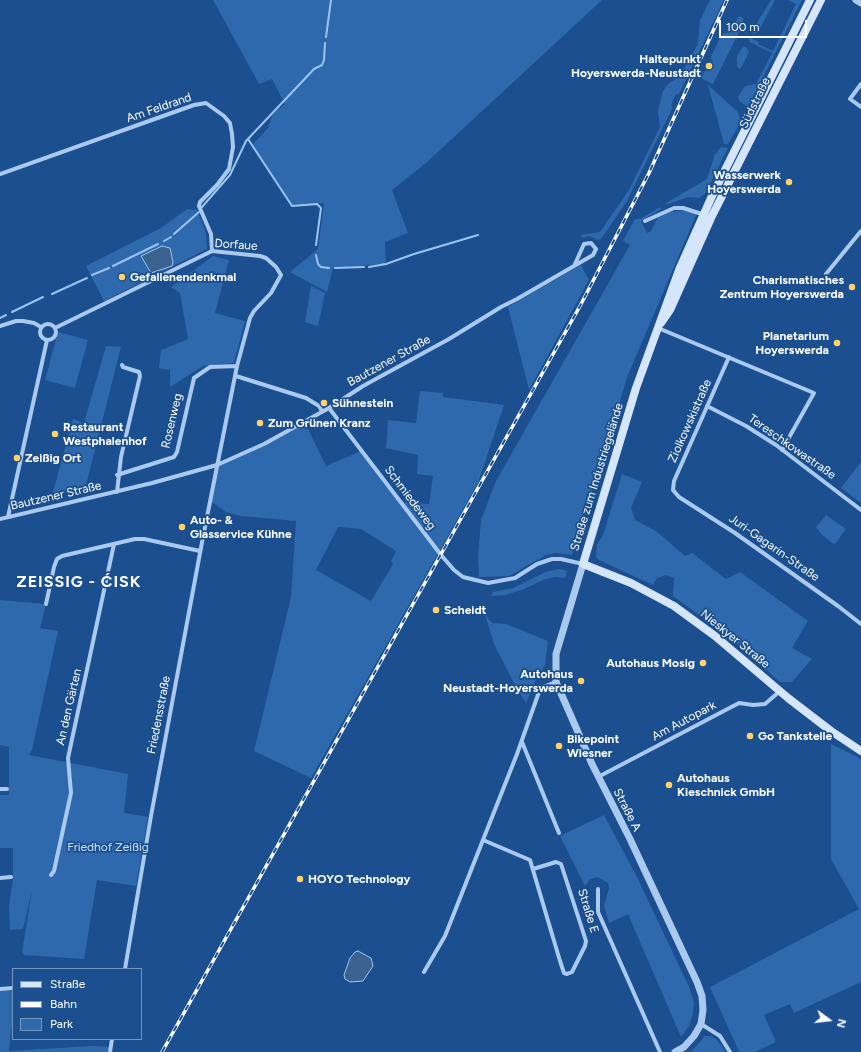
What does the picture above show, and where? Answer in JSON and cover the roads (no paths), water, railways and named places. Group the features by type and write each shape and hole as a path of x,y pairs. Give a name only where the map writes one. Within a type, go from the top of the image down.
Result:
{"main road":[{"name":"Südstraße","path":"707,216 810,0"},
{"name":"Südstraße","path":"707,216 821,0"},
{"name":"Straße zum Industriegelände","path":"583,564 636,388 659,326 670,310 707,216"},
{"name":"Nieskyer Straße","path":"583,564 631,583 674,606 715,636 780,691 831,731 861,751"}],"street":[{"path":"856,0 861,3"},
{"path":"861,84 850,98 861,107"},
{"name":"Am Feldrand","path":"0,174 194,105 206,103 224,116 230,124 233,147 227,174 200,202 199,206 210,234 212,251"},
{"path":"645,221 674,208 684,208 707,216"},
{"path":"826,274 861,231"},
{"name":"Bautzener Straße","path":"0,519 117,492 217,466 264,444 329,408 362,386 517,300 595,253 596,249 591,243 584,244 581,247 575,264"},
{"name":"Dorfaue","path":"55,328 212,251 260,256 266,258 276,267 281,275 271,293 254,311 250,318 237,366"},
{"path":"0,326 16,321 23,321 34,323 41,327"},
{"path":"41,327 48,323 55,328 55,336 47,340"},
{"path":"659,326 814,393 782,450"},
{"path":"41,327 40,335 47,340"},
{"path":"8,517 47,340"},
{"name":"Ziolkowskistraße","path":"675,493 673,486 674,481 729,357"},
{"name":"Bautzener Straße","path":"117,492 117,475 140,376 139,372 123,367 122,365"},
{"path":"217,466 237,366"},
{"name":"Rosenweg","path":"117,475 174,457 177,452 194,378 210,367 237,366"},
{"path":"236,376 306,398 319,406 322,411"},
{"name":"Tereschkowastraße","path":"708,406 746,426 782,450 861,510"},
{"name":"Schmiedeweg","path":"329,408 446,561 464,577 488,583"},
{"name":"Friedensstraße","path":"125,968 152,808 217,466"},
{"name":"Juri-Gagarin-Straße","path":"675,493 735,533 860,623"},
{"path":"46,604 58,559 135,539 144,539 200,551"},
{"name":"An den Gärten","path":"51,875 54,871 72,793 68,758 114,544"},
{"name":"Straße zum Industriegelände","path":"488,583 515,578 537,564 552,559 561,559 583,564"},
{"name":"Straße A","path":"583,564 556,654 556,682 561,697 598,777 697,982 702,996 703,1010 701,1024"},
{"path":"424,972 445,936 522,742 539,692 543,687 556,682"},
{"name":"Am Autopark","path":"598,777 739,704 765,704 780,691"},
{"path":"522,742 559,833"},
{"path":"0,789 7,789"},
{"name":"Straße E","path":"483,840 530,860 560,961 564,972 567,974 572,972 586,941 561,864 556,862 533,869"},
{"path":"0,878 11,877"},
{"name":"Straße E","path":"598,889 598,912 660,1052"},
{"path":"0,989 12,988"},
{"path":"675,1052 684,1047 694,1036 701,1024 720,1036 730,1052"},
{"path":"110,1052 112,1040"}],"waterway":[{"path":"326,37 331,0"},
{"path":"202,207 230,175 246,141 314,69 322,65 324,60 325,43"},
{"path":"248,139 292,206 317,204 321,208 316,245"},
{"path":"174,234 199,212"},
{"path":"369,267 386,264 478,235"},
{"path":"164,241 171,237"},
{"path":"113,266 158,244"},
{"path":"316,255 318,264 321,267 329,268"},
{"path":"335,268 364,267"},
{"path":"92,275 109,268"},
{"path":"52,294 87,278"},
{"path":"12,312 43,297"},
{"path":"0,318 6,315"}],"railway":[{"path":"162,1052 580,306 649,173 727,0"}],"place":[{"name":"Haltepunkt Hoyerswerda-Neustadt","path":"709,66"},
{"name":"Wasserwerk Hoyerswerda","path":"789,182"},
{"name":"Gefallenendenkmal","path":"122,277"},
{"name":"Charismatisches Zentrum Hoyerswerda","path":"852,287"},
{"name":"Planetarium Hoyerswerda","path":"837,343"},
{"name":"Sühnestein","path":"324,403"},
{"name":"Zum Grünen Kranz","path":"260,423"},
{"name":"Restaurant Westphalenhof","path":"55,434"},
{"name":"Zeißig Ort","path":"17,458"},
{"name":"Auto- & Glasservice Kühne","path":"182,527"},
{"name":"Scheidt","path":"436,610"},
{"name":"Autohaus Mosig","path":"703,663"},
{"name":"Autohaus Neustadt-Hoyerswerda","path":"581,681"},
{"name":"Go Tankstelle","path":"750,736"},
{"name":"Bikepoint Wiesner","path":"559,746"},
{"name":"Autohaus Kieschnick GmbH","path":"669,785"},
{"name":"HOYO Technology","path":"300,879"}],"district":[{"name":"ZEISSIG - ĆISK","path":"79,582"}],"park label":[{"name":"Friedhof Zeißig","path":"108,847"}]}
